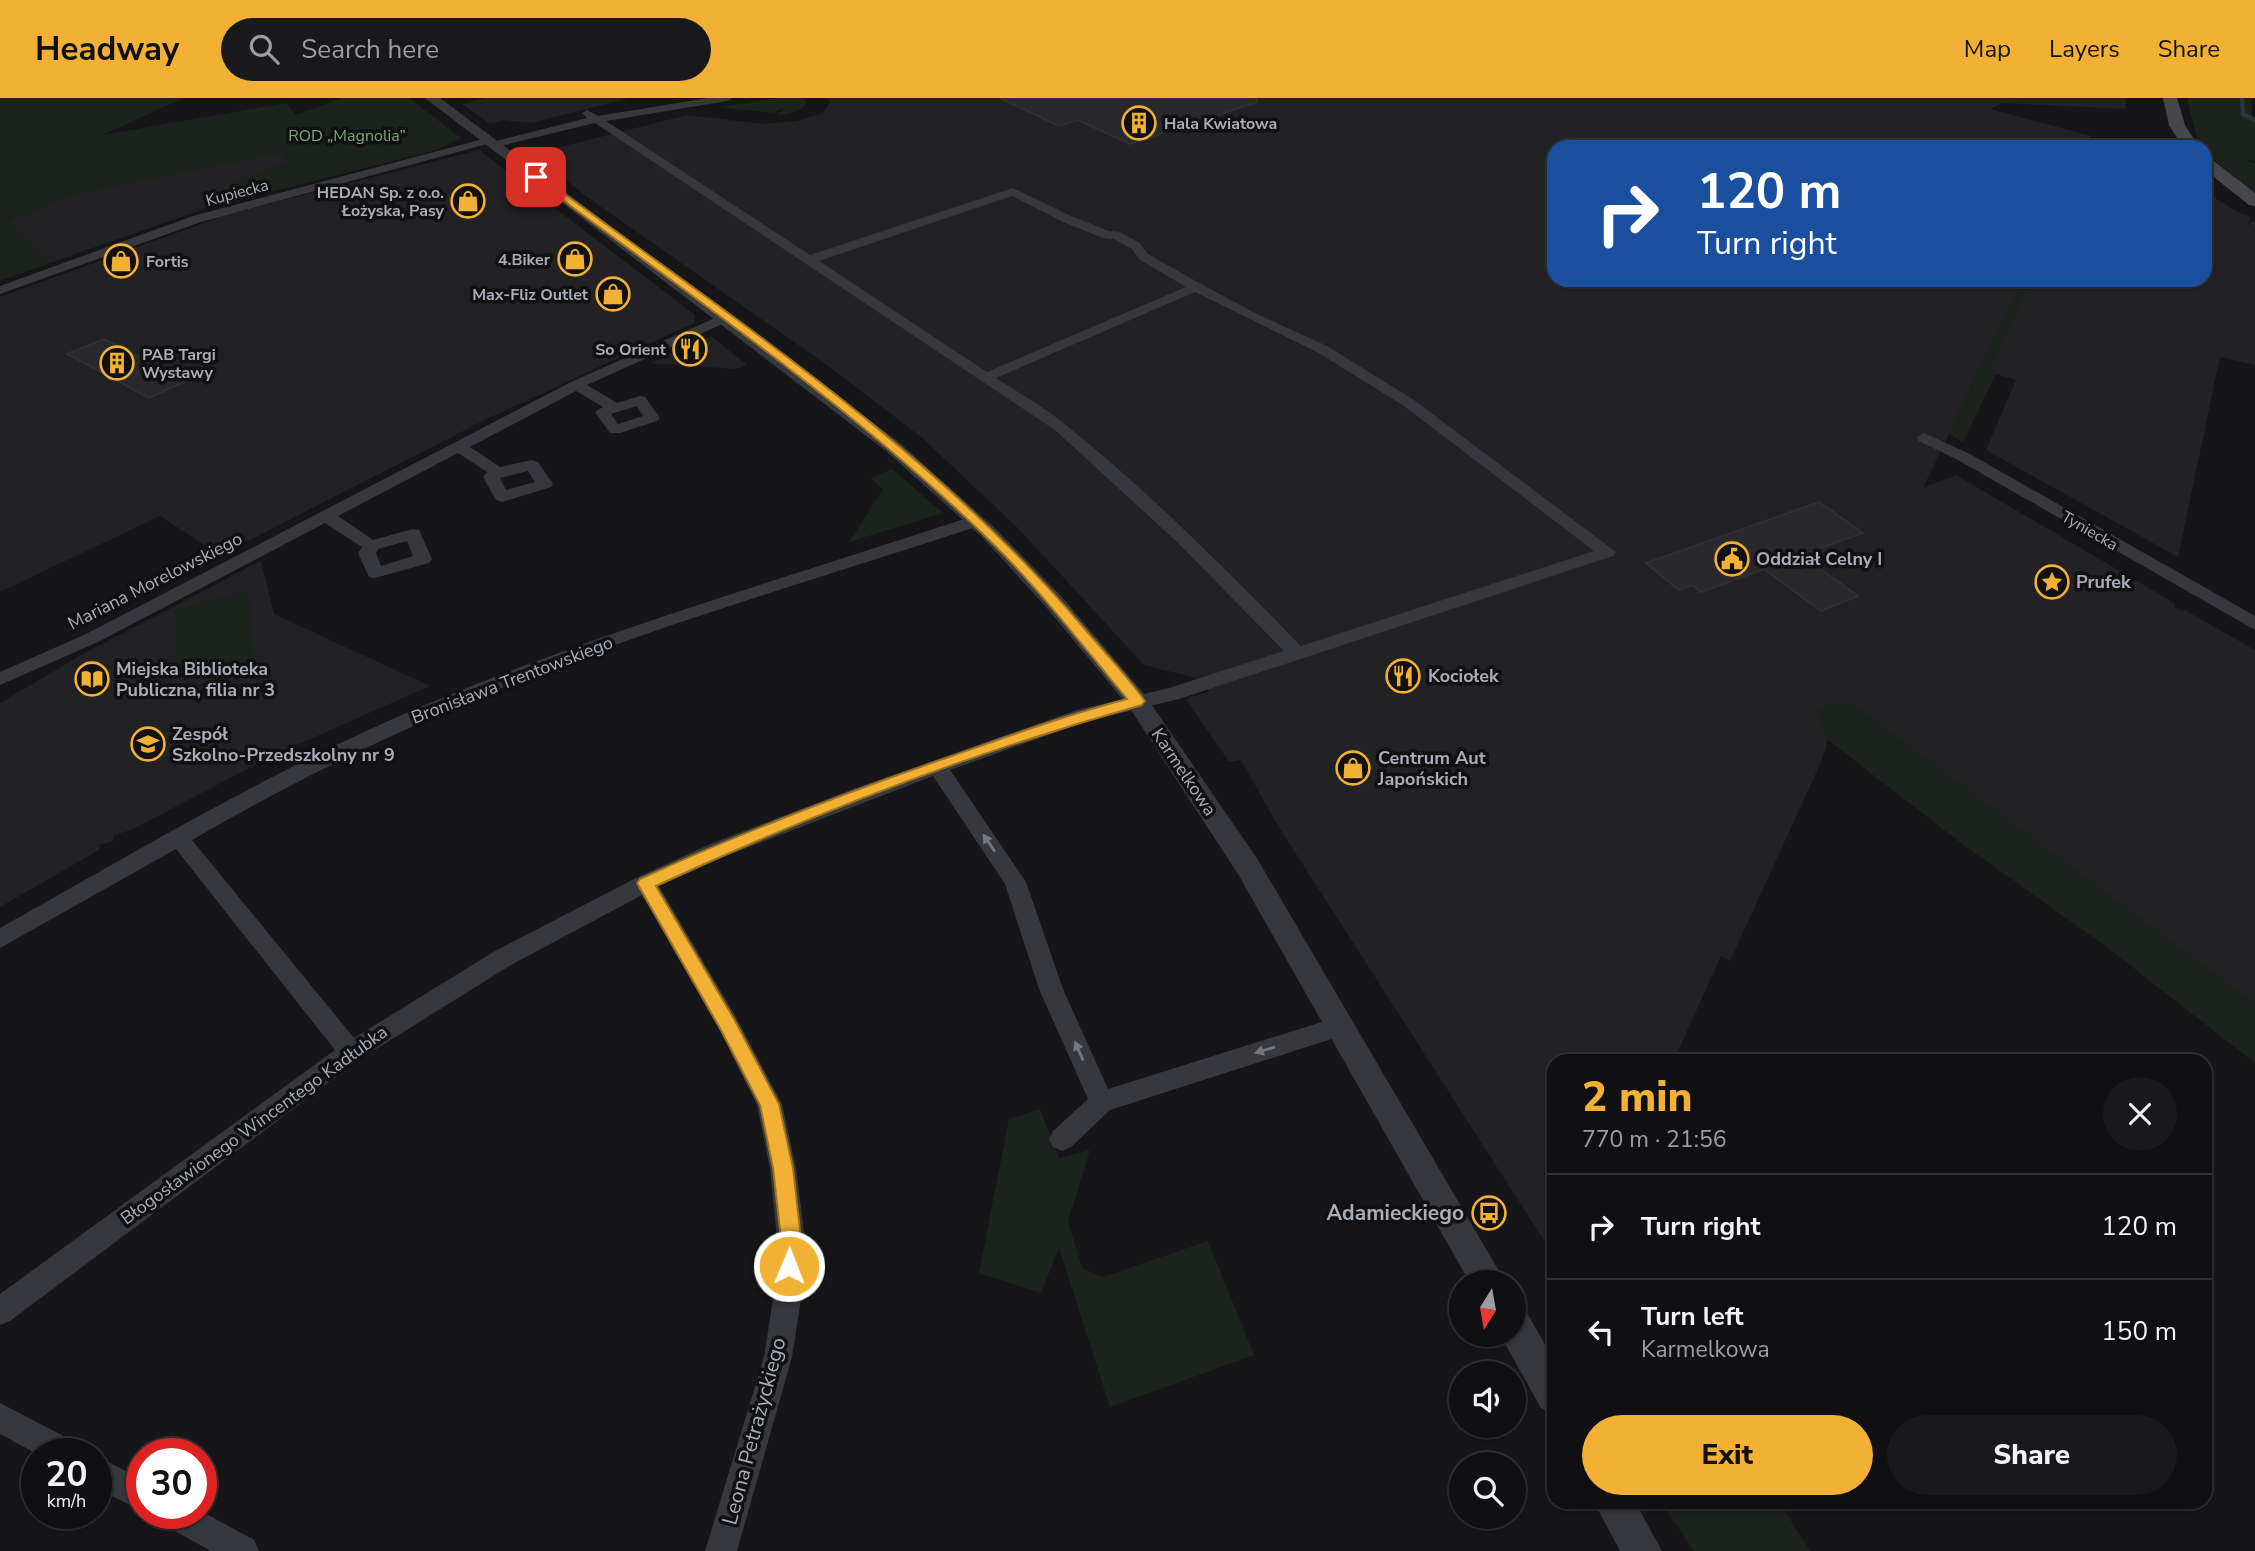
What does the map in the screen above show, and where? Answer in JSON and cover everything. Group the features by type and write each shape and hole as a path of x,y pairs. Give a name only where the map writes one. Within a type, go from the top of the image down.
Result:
{"main road":[{"path":"2170,98 2178,125 2188,140"},
{"path":"2212,167 2255,201"}],"street":[{"name":"Karmelkowa","path":"432,98 893,447 976,521 1054,602 1137,701 1248,867 1482,1270"},
{"path":"593,116 663,98"},
{"path":"593,116 727,98"},
{"name":"Kupiecka","path":"0,290 197,219 593,116"},
{"path":"593,116 1060,427 1116,474 1200,554 1297,653"},
{"path":"809,260 1013,192 1067,219 1107,235 1116,235 1136,246 1144,257 1196,287"},
{"path":"987,377 1196,287"},
{"name":"Błogosławionego Wincentego Kadłubka","path":"0,1311 351,1052 503,957 646,883 718,850 938,766 1084,715 1172,694 1607,552 1409,403 1322,349 1250,316 1196,287"},
{"name":"Mariana Morelowskiego","path":"0,679 92,638 576,385 724,318"},
{"path":"576,385 615,408"},
{"name":"Tyniecka","path":"1924,438 1964,457 2255,624"},
{"path":"459,446 497,472"},
{"path":"326,516 371,546"},
{"name":"Bronisława Trentowskiego","path":"0,939 278,781 442,705 514,676 693,613 976,521"},
{"path":"938,766 1015,882 1051,989 1102,1102"},
{"path":"177,836 351,1052"},
{"name":"Leona Petrażyckiego","path":"646,883 728,1024 769,1104 783,1168 791,1239 788,1293 778,1357 721,1551"},
{"path":"1062,1139 1102,1102 1341,1026"},
{"path":"1526,1347 1547,1383"},
{"path":"0,1418 37,1438"},
{"path":"1617,1509 1642,1551"},
{"path":"203,1529 243,1551"}],"shaded area":[{"path":"486,98 629,98 531,123 504,120 490,124 462,104"},
{"path":"827,98 2125,98 2126,109 2002,103 1990,109 2091,136 2089,140 1547,140 1547,287 2020,287 1923,488 1956,475 2176,604 2174,607 2185,610 2255,650 2255,1004 1852,705 1817,710 1828,740 1822,760 1730,961 1721,956 1677,1054 1547,1054 1547,1245 1275,821 1241,760 1229,762 1186,699 1209,691 1196,678 1144,665 1016,526 921,437 827,365 587,197 533,154 687,115 763,124 797,121 823,113 830,102"},
{"path":"479,150 695,315 694,323 487,419 220,555 160,516 0,592 0,297 226,215"},
{"path":"280,152 289,162 232,183 243,195 50,263 8,221 80,192"},
{"path":"2212,196 2241,214 2250,216 2247,228 2251,221 2255,223 2255,365 2220,357 2178,557 1986,450 2016,380 1988,372 2027,287 2212,287"},
{"path":"711,336 747,365 735,369 651,363"},
{"name":"Zespół Szkolno-Przedszkolny nr 9","path":"261,561 274,614 430,686 274,755 131,830 114,835 113,841 100,845 99,850 0,907 0,703 83,654"}],"green space":[{"name":"ROD „Magnolia”","path":"0,98 184,98 102,135 286,103 296,115 341,98 409,98 461,138 436,150 247,198 231,182 289,162 280,153 80,192 8,221 50,263 0,281"},
{"path":"779,98 804,98 806,104 797,111 777,115 784,108 773,113 719,107"},
{"path":"2187,98 2253,98 2251,102 2252,116 2255,117 2255,161 2244,160 2255,163 2255,195 2212,158 2212,140 2200,140 2196,135"},
{"path":"2020,287 2028,287 1988,371 1996,374 1963,442 1949,434"},
{"path":"892,469 943,513 849,542 883,489 870,478"},
{"path":"249,591 254,661 177,682 175,609"},
{"path":"1852,703 2255,1004 2255,1063 2104,945 1961,843 1828,740 1816,710 1828,705"},
{"path":"1040,1109 1059,1158 1090,1150 1068,1221 1082,1268 1103,1277 1208,1241 1254,1355 1110,1407 1059,1248 1041,1293 979,1273 1009,1119"},
{"path":"1666,1509 1783,1509 1810,1551 1694,1551"}],"building":[{"name":"Hala Kwiatowa","path":"1000,98 1257,98 1257,102 1130,144 1078,120 1059,126"},
{"name":"PAB Targi Wystawy","path":"104,339 186,381 149,398 67,354"},
{"name":"Oddział Celny I","path":"1819,502 1863,533 1801,555 1858,596 1821,611 1764,569 1701,592 1692,585 1679,590 1646,563"}],"waterway":[{"path":"2242,98 2243,114 2255,120"}],"place":[{"name":"Hala Kwiatowa","path":"1139,123"},
{"name":"HEDAN Sp. z o.o. Łożyska, Pasy","path":"468,201"},
{"name":"4.Biker","path":"575,259"},
{"name":"Fortis","path":"121,261"},
{"name":"Max-Fliz Outlet","path":"613,294"},
{"name":"So Orient","path":"690,349"},
{"name":"PAB Targi Wystawy","path":"117,363"},
{"name":"Oddział Celny I","path":"1732,559"},
{"name":"Prufek","path":"2052,582"},
{"name":"Kociołek","path":"1403,676"},
{"name":"Miejska Biblioteka Publiczna, filia nr 3","path":"92,679"},
{"name":"Zespół Szkolno-Przedszkolny nr 9","path":"148,744"},
{"name":"Centrum Aut Japońskich","path":"1353,768"},
{"name":"Adamieckiego","path":"1489,1213"}],"route":[{"path":"536,177 844,407 942,489 990,534 1054,602 1137,701 1084,715 860,794 718,850 646,883 728,1024 769,1104 783,1168 791,1239 789,1266"}]}
